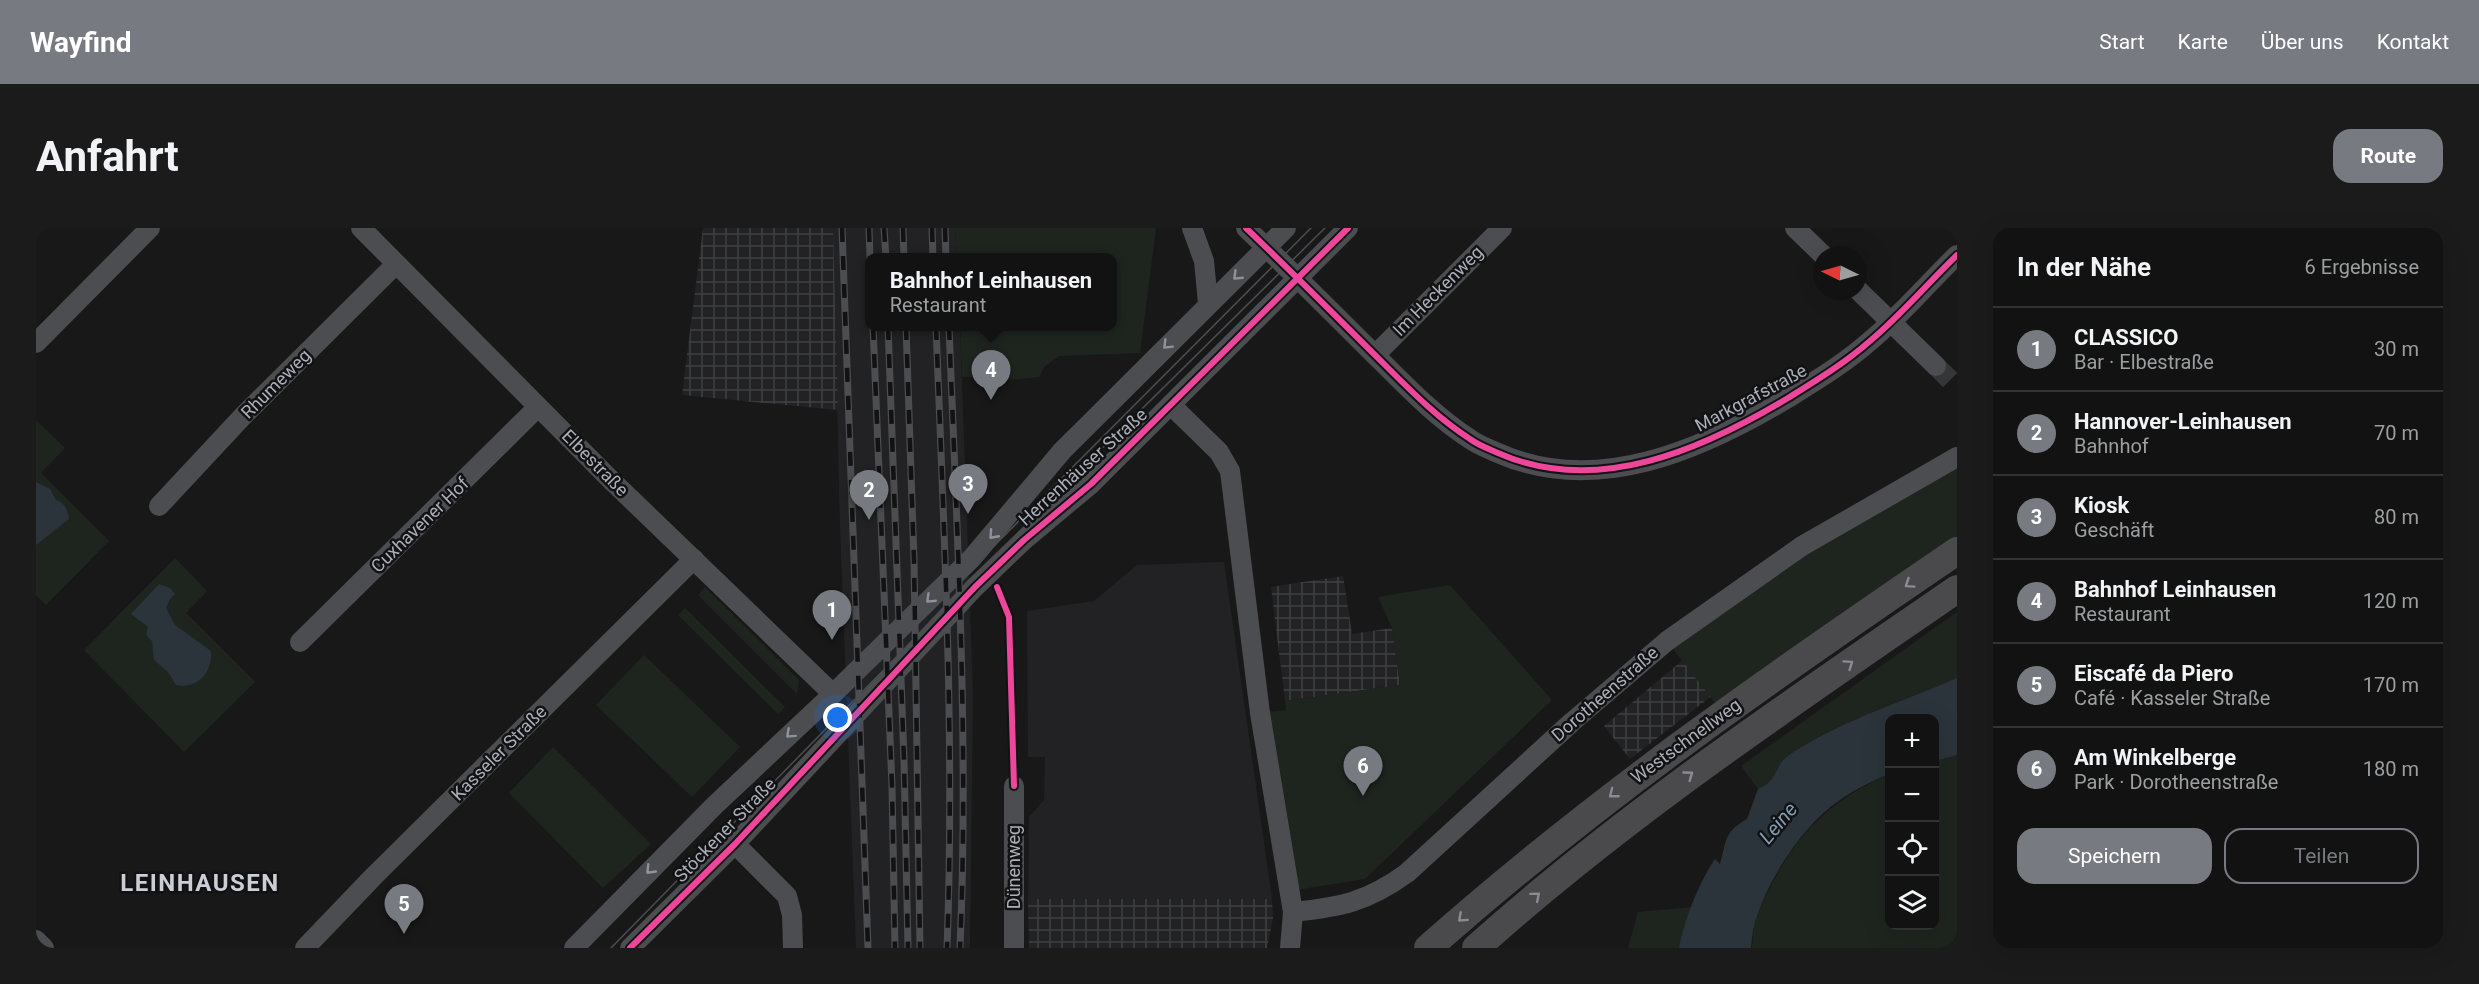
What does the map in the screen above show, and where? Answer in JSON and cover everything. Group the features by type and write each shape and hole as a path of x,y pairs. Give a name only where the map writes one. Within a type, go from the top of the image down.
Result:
{"highway":[{"name":"Westschnellweg","path":"1428,948 1574,824 1673,748 1957,551"},
{"name":"Westschnellweg","path":"1476,948 1596,846 1691,773 1957,590"}],"street":[{"path":"36,343 150,228"},
{"name":"Elbestraße","path":"361,228 538,407 833,694"},
{"path":"1192,228 1204,261 1208,303"},
{"name":"Markgrafstraße","path":"1246,228 1437,416 1472,441 1522,461 1552,469 1589,472 1649,461 1708,441 1768,410 1822,377 1871,341 1957,255"},
{"name":"Herrenhäuser Straße","path":"833,694 972,558 1062,451 1208,303 1286,228"},
{"name":"Herrenhäuser Straße","path":"841,730 1008,556 1091,484 1172,406 1348,228"},
{"name":"Im Heckenweg","path":"1375,355 1502,228"},
{"path":"1795,228 1814,246"},
{"name":"Rhumeweg","path":"159,506 243,416 396,264"},
{"path":"1867,299 1936,366"},
{"path":"1172,406 1219,452 1230,471 1260,713 1293,912 1290,948"},
{"name":"Cuxhavener Hof","path":"300,642 538,407"},
{"name":"Dorotheenstraße","path":"1293,912 1356,902 1383,891 1407,873 1572,722 1667,641 1802,546 1957,457"},
{"name":"Kasseler Straße","path":"306,948 374,876 694,559"},
{"name":"Stöckener Straße","path":"574,948 752,770 833,694"},
{"name":"Stöckener Straße","path":"630,948 735,844 841,730"},
{"name":"Dünenweg","path":"1014,786 1014,948"},
{"path":"735,844 787,896 792,915 793,948"},
{"path":"36,940 44,948"}],"shaded area":[{"path":"703,228 833,228 838,410 682,395"},
{"path":"833,228 955,228 957,253 865,253 865,331 960,331 973,693 970,948 856,948 840,528"},
{"path":"955,228 1156,228 1140,353 1059,356 1045,366 1039,377 1009,380 1008,377 962,377 960,331 1117,331 1117,253 957,253"},
{"path":"36,420 65,448 41,473 109,541 46,605 36,595"},
{"path":"1957,457 1957,538 1715,703 1667,641"},
{"path":"175,558 207,591 186,613 255,682 184,752 84,650"},
{"path":"1224,562 1272,899 1028,899 1029,817 1044,800 1045,757 1028,757 1027,611 1094,601 1137,565"},
{"path":"1343,576 1352,634 1392,628 1400,685 1285,701 1271,587"},
{"path":"1450,585 1552,700 1365,879 1290,891 1260,713 1286,710 1285,701 1400,685 1392,628 1378,597"},
{"path":"705,587 799,680 797,694 698,595"},
{"path":"685,608 785,707 778,714 678,615"},
{"path":"1957,612 1957,678 1818,737 1785,758 1771,780 1758,789 1741,766"},
{"path":"1690,654 1718,691 1630,759 1604,726"},
{"path":"644,655 740,747 692,797 596,705"},
{"path":"553,747 651,844 603,888 509,793"},
{"path":"1957,755 1957,948 1752,948 1760,908 1793,849 1806,833 1835,806 1851,794 1885,776 1885,930 1939,930 1939,760"},
{"path":"1028,899 1272,899 1273,918 1267,948 1029,948"},
{"path":"1693,907 1679,948 1628,948 1638,912"}],"water":[{"path":"36,482 50,489 56,500 65,507 69,519 36,545"},
{"path":"159,584 170,588 175,594 166,608 175,625 211,651 211,659 206,672 202,678 191,685 176,685 168,672 154,660 152,641 146,635 148,627 131,614"},
{"name":"Leine","path":"1957,678 1957,755 1939,760 1939,714 1885,714 1885,776 1840,800 1814,822 1802,836 1780,868 1763,900 1755,924 1751,948 1679,948 1684,926 1703,879 1715,859 1720,864 1730,832 1747,819 1758,789 1771,780 1785,758 1800,748 1877,710"}],"tunnel":[{"path":"1936,366 1957,387"}],"tram line":[{"path":"584,948 770,759 970,570 1311,228"},
{"path":"611,948 1072,478 1325,228"}],"railway":[{"path":"842,228 868,948"},
{"path":"869,228 870,253"},
{"path":"884,228 886,253"},
{"path":"903,228 904,253"},
{"path":"932,228 933,253"},
{"path":"945,228 946,253"},
{"path":"873,331 892,786 895,948"},
{"path":"888,331 904,760 908,948"},
{"path":"906,331 914,560 920,948"},
{"path":"936,331 949,715 947,948"},
{"path":"949,331 963,715 960,948"}],"cycle path":[{"path":"1246,228 1437,415 1476,443 1498,453 1535,465 1573,470 1611,468 1648,461 1685,449 1755,417 1820,378 1860,349 1893,321 1957,255"},
{"path":"630,948 735,844 975,587 1024,540 1091,484 1348,228"},
{"path":"997,587 1009,617 1014,786"}],"place":[{"name":"Bahnhof Leinhausen","path":"991,400"},
{"name":"Kiosk","path":"968,514"},
{"name":"Hannover-Leinhausen","path":"869,520"},
{"name":"CLASSICO","path":"832,640"},
{"name":"Am Winkelberge","path":"1363,796"},
{"name":"Eiscafé da Piero","path":"404,934"}],"district":[{"name":"LEINHAUSEN","path":"200,883"}]}
